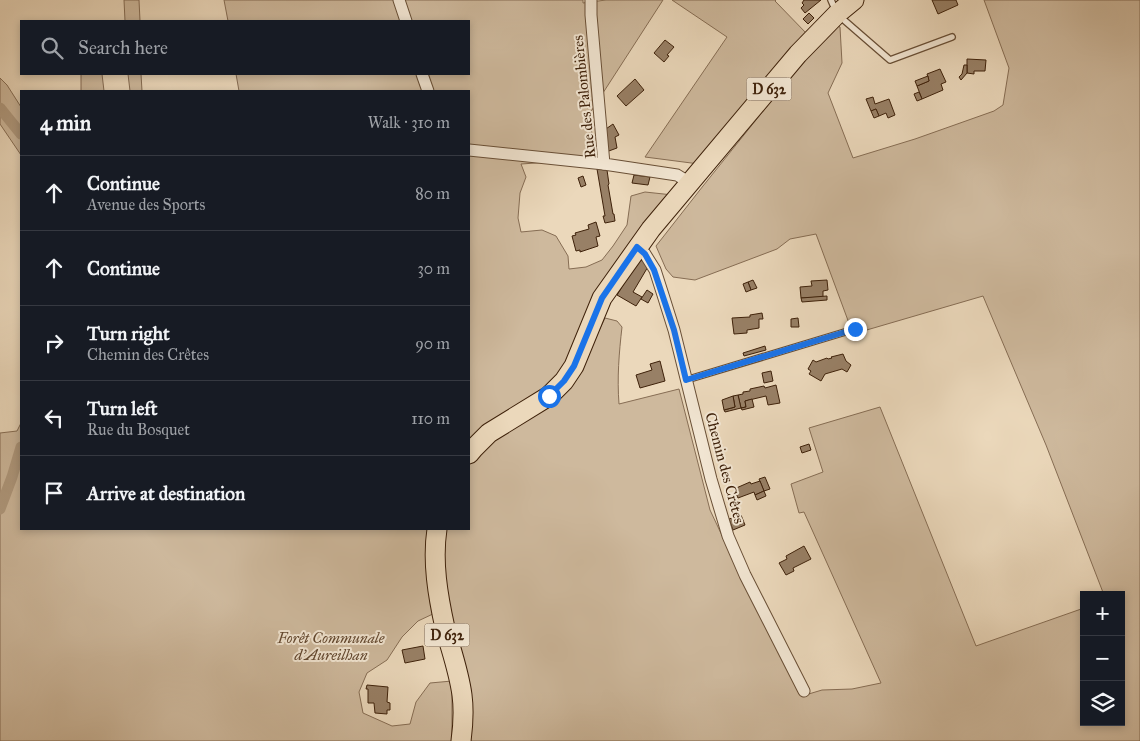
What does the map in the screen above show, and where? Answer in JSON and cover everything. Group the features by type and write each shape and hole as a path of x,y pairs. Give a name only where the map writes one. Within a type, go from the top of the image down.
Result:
{"main road":[{"name":"D 632","path":"470,453 489,433 549,396 564,381 574,366 602,298 637,247 798,54 834,7 854,0"},
{"name":"D 632","path":"437,530 437,588 462,696 461,741"}],"street":[{"path":"399,0 406,20"},
{"name":"Rue des Palombières","path":"591,0 604,164 677,175 690,183"},
{"path":"422,75 428,90"},
{"path":"470,150 604,164"},
{"name":"Chemin des Crêtes","path":"637,247 645,254 654,270 674,330 711,479 728,536 745,575 804,691"}],"lane":[{"path":"834,7 890,60 952,37"},
{"path":"686,380 855,329"}],"green space":[{"path":"124,0 139,0 140,20 125,20"},
{"path":"224,0 583,0 583,3 606,0 663,0 590,113 594,159 521,164 526,177 520,193 518,218 521,232 542,230 556,236 568,256 569,269 586,267 602,260 627,225 631,196 645,192 673,195 552,385 470,445 470,90 239,90 236,75 470,75 470,20 228,20"},
{"path":"672,0 776,0 807,34 699,164 645,157 727,37"},
{"path":"984,0 1140,0 1140,741 467,741 443,566 446,530 470,530 470,463 491,442 583,363 605,318 617,321 622,327 618,385 619,404 679,389 710,510 758,612 802,696 822,690 852,689 881,683 804,512 799,513 791,484 823,472 809,428 880,407 976,646 1080,609 1080,726 1125,726 1125,591 1102,591 1046,445 983,296 853,334 816,234 790,239 777,249 695,280 673,277 666,269 656,246 817,44 836,25 840,27 842,63 828,93 853,158 915,139 994,111 1003,105 1009,68"},
{"path":"81,75 102,75 104,90 81,90"},
{"path":"128,75 141,75 142,90 130,90"},
{"path":"0,78 7,85 20,105 20,154 0,124"},
{"name":"Forêt Communale d'Aureilhan","path":"20,425 20,530 434,530 435,613 418,621 402,637 387,660 367,673 359,692 363,713 392,726 410,724 416,702 430,683 452,681 452,741 0,741 0,433 17,431"}],"building":[{"path":"804,0 821,0 805,13 801,8 804,5 802,3"},
{"path":"932,0 956,0 958,5 938,14"},
{"path":"809,13 814,18 808,24 803,19"},
{"path":"665,40 674,47 664,62 654,53"},
{"path":"967,59 986,60 985,71 974,71 974,74 967,73"},
{"path":"964,65 967,65 967,73 961,80 959,77 962,74"},
{"path":"940,69 946,82 941,84 943,90 922,99 917,86 929,81 927,74"},
{"path":"928,76 929,81 917,86 915,81"},
{"path":"635,79 644,90 626,106 617,96"},
{"path":"919,92 922,99 917,101 914,94"},
{"path":"873,97 875,104 889,99 895,115 888,118 886,113 879,116 876,109 871,111 866,99"},
{"path":"876,109 879,116 874,118 871,111"},
{"path":"613,124 619,135 615,137 617,148 606,152 603,131"},
{"path":"597,169 607,170 615,221 605,223"},
{"path":"634,175 650,177 648,185 632,183"},
{"path":"583,176 586,185 581,187 578,178"},
{"path":"596,222 600,236 596,237 598,246 580,252 580,250 576,251 572,236 576,235 575,233 589,229 588,225"},
{"path":"639,259 649,265 633,292 642,297 636,306 617,295"},
{"path":"753,280 757,288 751,290 748,282"},
{"path":"827,280 828,290 823,291 823,297 801,298 800,287 812,286 811,281"},
{"path":"748,282 751,290 746,292 743,284"},
{"path":"647,290 653,294 648,303 641,299"},
{"path":"827,296 827,300 802,302 801,298"},
{"path":"762,313 763,319 759,319 759,328 747,330 747,333 734,334 732,318 750,317 750,315"},
{"path":"798,318 799,327 791,327 791,319"},
{"path":"765,346 766,350 744,356 743,353"},
{"path":"843,354 846,361 851,365 847,372 842,369 825,374 821,381 809,374 811,371 808,369 813,360 816,362"},
{"path":"660,361 665,381 640,388 636,375 652,370 650,364"},
{"path":"771,371 773,381 764,383 762,373"},
{"path":"776,385 780,403 768,405 766,396 745,401 746,407 741,408 738,395 750,391 750,389"},
{"path":"738,395 741,408 725,412 724,410 735,407 733,396"},
{"path":"733,396 735,407 724,410 722,400"},
{"path":"752,399 754,407 742,410 741,408 746,407 745,401"},
{"path":"809,444 811,450 802,453 800,447"},
{"path":"765,477 770,489 764,491 759,479"},
{"path":"760,481 764,491 755,495 754,492 738,498 734,489 750,482 751,484"},
{"path":"764,491 766,496 757,500 755,495"},
{"path":"741,515 745,525 733,530 729,519"},
{"path":"804,546 811,559 793,568 794,571 786,575 779,563 787,559 786,556"},
{"path":"423,646 425,659 405,663 402,650"},
{"path":"367,685 388,687 387,702 390,703 390,710 387,710 387,714 375,713 374,703 368,703"}],"waterway":[{"path":"0,108 20,133"},
{"path":"0,509 20,450"}],"route":[{"path":"549,396 564,381 574,366 602,298 637,247 645,254 654,270 674,330 686,380 855,329"}]}
